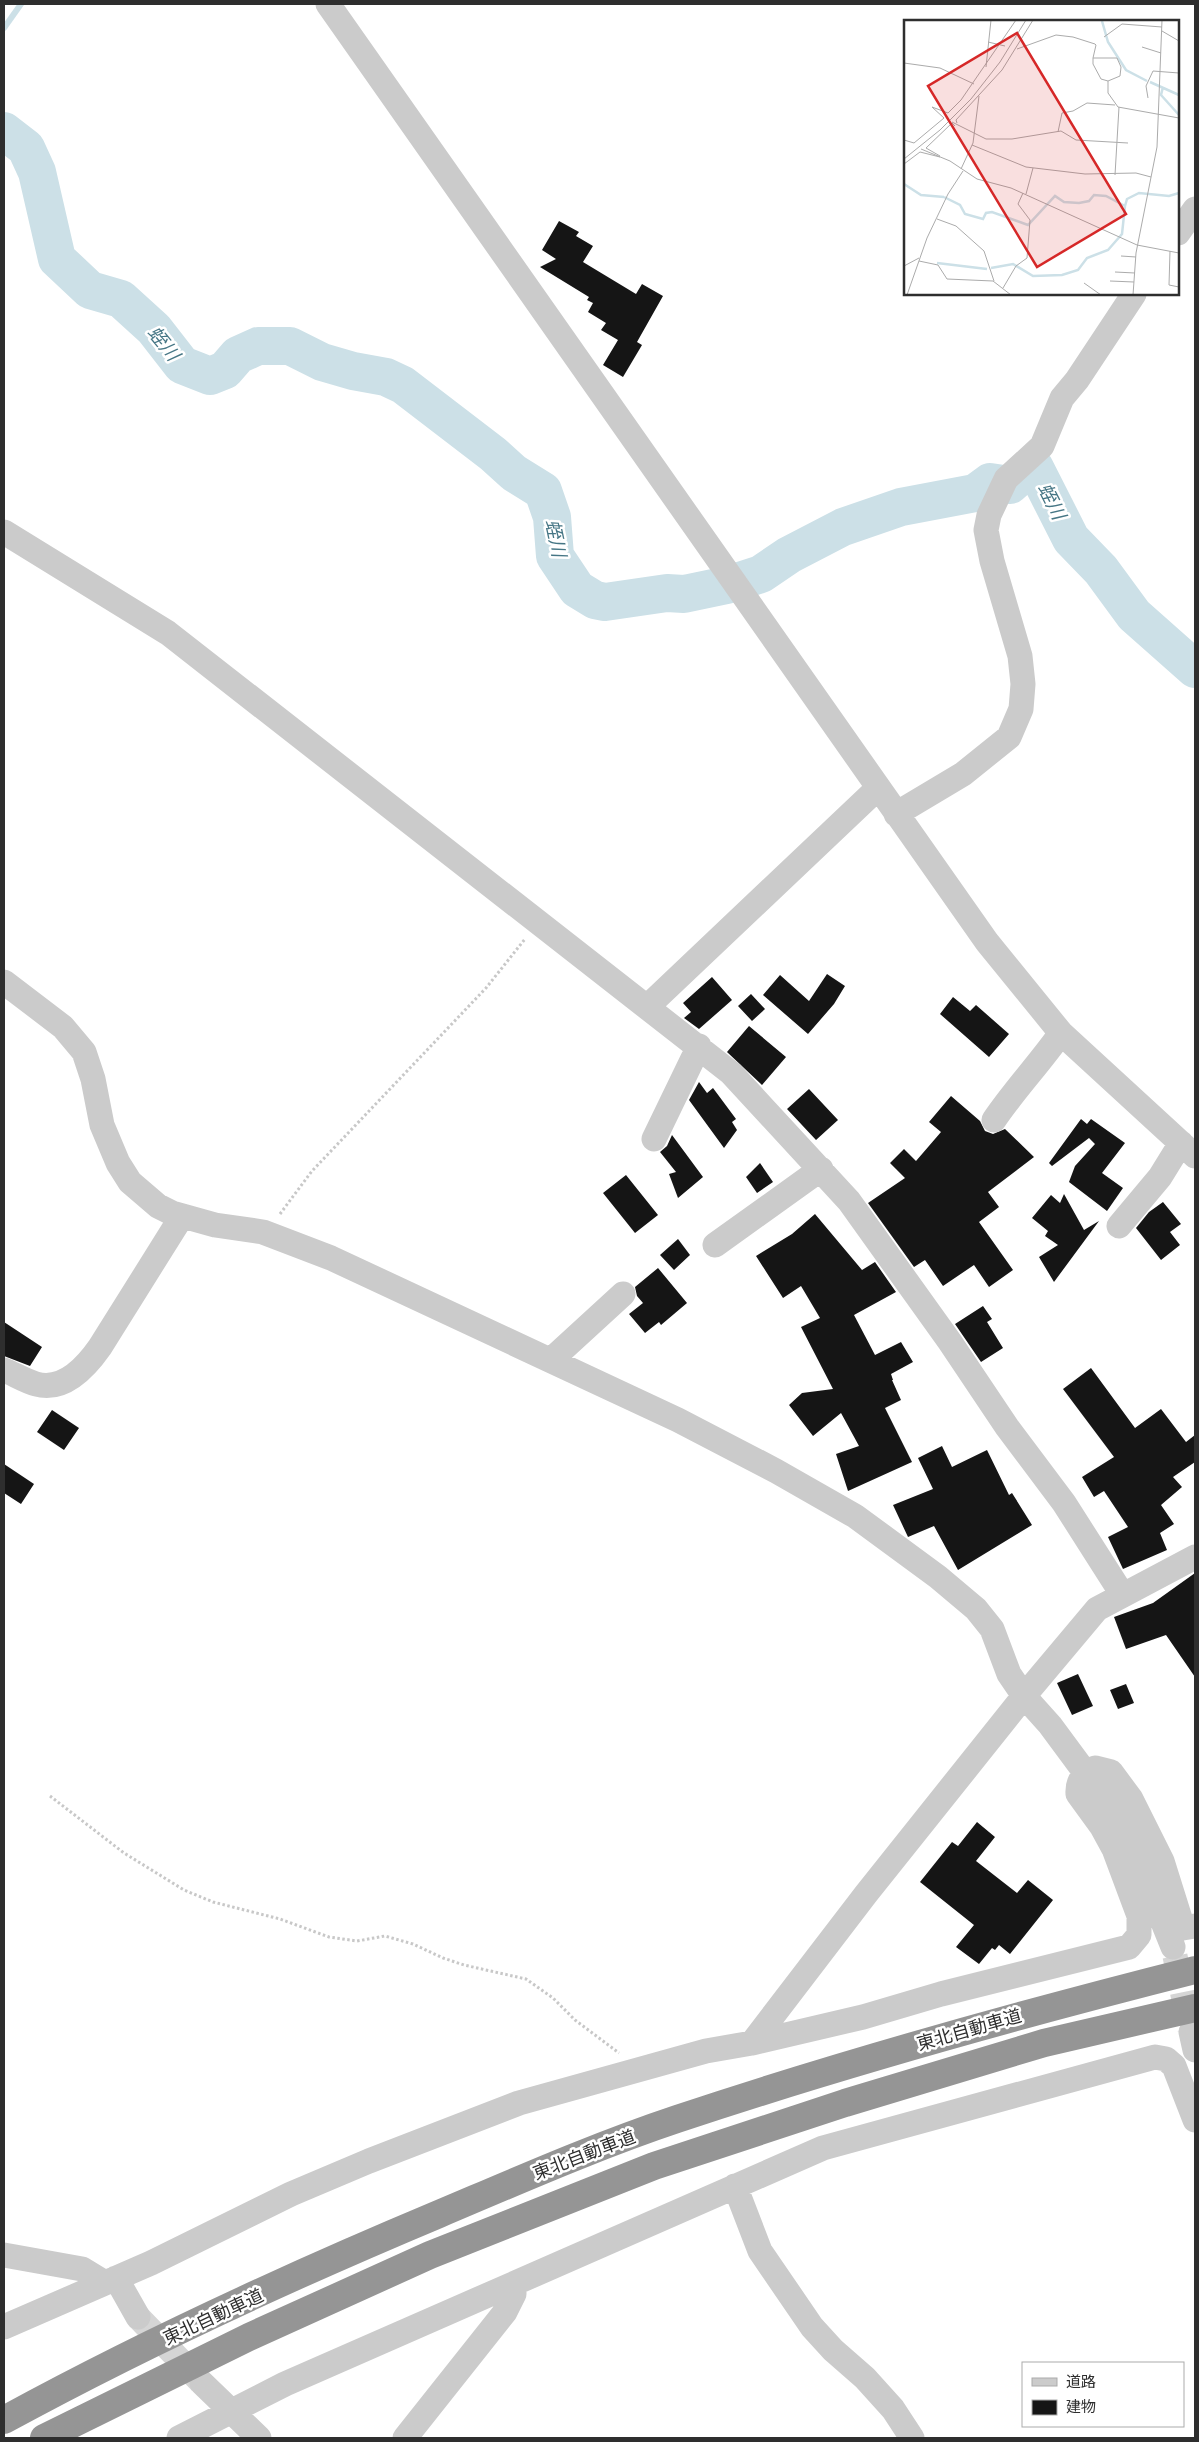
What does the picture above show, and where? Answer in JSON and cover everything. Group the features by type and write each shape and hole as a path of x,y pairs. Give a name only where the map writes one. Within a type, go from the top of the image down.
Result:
{"highway":[{"name":"東北自動車道","path":"4,2420 132,2353 344,2254 560,2162 675,2120 855,2062 1028,2012 1195,1970"},
{"name":"東北自動車道","path":"44,2438 249,2336 430,2255 654,2166 845,2103 1044,2043 1194,2030"}],"street":[{"path":"328,4 987,942 1061,1033 1188,1150 1160,1176 1119,1226"},
{"path":"1179,232 1195,209"},
{"path":"896,814 963,774 1009,737 1021,709 1023,684 1020,656 992,561 986,530 989,515 1003,485 1042,446 1062,398 1077,380 1133,295"},
{"path":"4,532 168,633 699,1046 730,1073 849,1201 950,1342 1007,1427 1064,1503 1122,1594"},
{"path":"647,1007 878,788"},
{"path":"4,982 62,1027 84,1052 94,1079 102,1125 118,1163 130,1182 146,1198 158,1206 182,1216 215,1225 266,1233 330,1258 551,1360 776,1471 855,1516 938,1577 976,1610 992,1628 1010,1674 1024,1696 1050,1726 1104,1798 1148,1885 1173,1947"},
{"path":"994,1120 1012,1093 1047,1053 1061,1033"},
{"path":"654,1139 699,1046"},
{"path":"715,1245 821,1169"},
{"path":"4,1370 37,1385 57,1384 75,1375 100,1347 182,1216"},
{"path":"551,1360 623,1294"},
{"path":"752,2043 866,1894 1024,1696 1097,1609 1122,1594 1195,1557"},
{"path":"4,2326 111,2281 291,2194 369,2160 519,2103 706,2050 752,2043 863,2017 941,1994 1129,1947 1139,1935 1139,1916 1114,1849 1102,1826 1078,1794 1077,1784 1086,1773 1095,1768 1111,1772 1131,1799 1162,1861 1182,1928 1195,1926"},
{"path":"179,2438 285,2384 823,2148 1155,2057 1166,2059 1174,2066 1195,2120"},
{"path":"735,2186 760,2251 812,2327 833,2350 865,2378 893,2409 912,2438"},
{"path":"4,2255 82,2268 111,2281 138,2317"},
{"path":"405,2438 505,2312 514,2294 514,2285"},
{"path":"202,2383 259,2438"}],"path":[{"path":"266,1233 312,1170 486,988 538,922"},
{"path":"50,1796 145,1866 184,1890 213,1902 280,1919 344,1940 356,1941 385,1936 464,1965 526,1979 553,1998 575,2020 616,2050 633,2071"}],"building":[{"path":"559,221 579,232 576,236 593,246 583,262 636,294 642,284 663,296 637,342 642,345 623,377 603,365 618,340 601,330 606,323 588,312 593,303 587,300 589,297 540,267 556,259 542,250"},
{"path":"827,974 845,986 834,1004 808,1034 763,995 780,975 809,1001"},
{"path":"712,977 732,1000 699,1029 684,1018 691,1012 683,1003"},
{"path":"751,994 765,1009 752,1021 738,1006"},
{"path":"953,997 970,1011 976,1005 1009,1034 989,1057 940,1014"},
{"path":"749,1026 786,1057 762,1085 727,1052"},
{"path":"699,1082 707,1093 713,1088 736,1119 732,1122 737,1130 724,1148 689,1100"},
{"path":"809,1089 838,1120 816,1140 787,1109"},
{"path":"951,1096 980,1121 985,1131 993,1134 1005,1129 1034,1157 988,1192 999,1207 979,1222 1013,1270 989,1287 974,1265 943,1286 925,1260 914,1267 868,1203 905,1178 890,1163 904,1149 916,1161 941,1132 929,1122"},
{"path":"1081,1119 1087,1124 1091,1119 1125,1143 1102,1173 1123,1188 1107,1211 1069,1182 1075,1166 1095,1144 1089,1138 1052,1166 1049,1163"},
{"path":"672,1135 703,1177 678,1198 669,1174 676,1172 660,1152 667,1146"},
{"path":"760,1163 773,1182 757,1193 746,1177"},
{"path":"626,1175 658,1215 635,1233 603,1193"},
{"path":"1064,1194 1084,1230 1099,1221 1054,1282 1039,1257 1058,1245 1045,1236 1048,1231 1032,1218 1051,1195 1060,1203"},
{"path":"1163,1202 1181,1224 1170,1232 1180,1245 1161,1260 1136,1228 1149,1212"},
{"path":"815,1214 862,1270 875,1262 896,1292 854,1315 875,1355 901,1342 913,1362 891,1374 901,1400 885,1408 912,1462 848,1491 836,1454 859,1446 841,1413 813,1436 789,1405 802,1393 833,1389 801,1327 820,1318 801,1286 783,1298 756,1256 792,1234"},
{"path":"678,1239 690,1255 674,1270 660,1255"},
{"path":"658,1268 687,1303 661,1325 659,1322 645,1333 629,1314 643,1303 637,1296 635,1287"},
{"path":"983,1306 992,1319 987,1322 1003,1348 981,1362 955,1324"},
{"path":"4,1322 42,1347 30,1366 4,1356"},
{"path":"1091,1368 1135,1428 1161,1409 1186,1442 1195,1435 1195,1462 1173,1477 1182,1487 1161,1505 1174,1524 1160,1533 1167,1550 1123,1569 1108,1537 1128,1527 1104,1491 1094,1497 1082,1477 1114,1457 1063,1389"},
{"path":"52,1410 79,1428 64,1450 37,1432"},
{"path":"942,1446 952,1467 987,1450 1009,1495 1012,1493 1032,1525 958,1570 934,1526 908,1537 893,1505 933,1489 918,1458"},
{"path":"4,1464 34,1484 21,1504 4,1493"},
{"path":"1195,1573 1195,1677 1166,1635 1126,1649 1114,1617 1153,1603"},
{"path":"1078,1674 1093,1706 1072,1715 1057,1683"},
{"path":"1126,1684 1134,1703 1118,1709 1110,1690"},
{"path":"977,1822 995,1837 976,1861 1017,1893 1028,1880 1053,1900 1010,1954 999,1945 995,1950 992,1948 979,1964 956,1947 974,1925 920,1882 952,1842 958,1846"}],"waterway":[{"path":"4,28 21,4"},
{"name":"蛭川","path":"4,131 26,148 37,172 57,259 90,290 121,299 154,329 182,365 210,376 225,370 238,355 258,346 290,346 322,362 353,371 386,377 403,385 493,454 514,473 543,491 552,517 555,556 577,589 595,600 605,602 667,593 684,594 727,585 761,574 789,555 843,527 901,507 975,493 990,482 1010,485 1027,470 1035,468 1071,539 1101,570 1134,615 1195,669"}],"tunnel":[{"path":"1175,1956 1190,2029"},
{"path":"138,2317 201,2382"}]}
